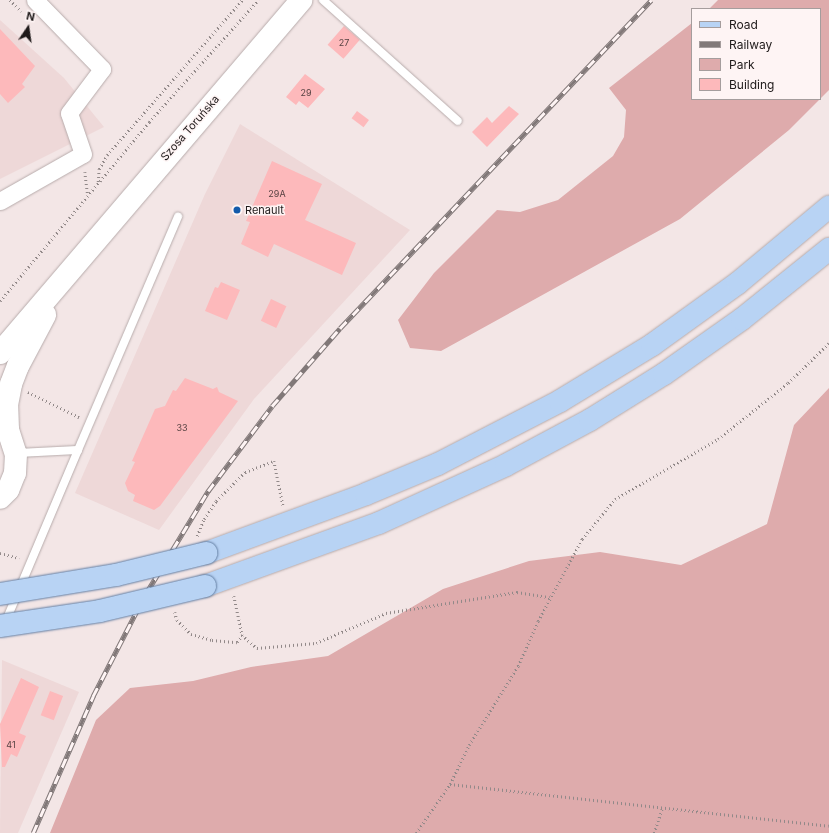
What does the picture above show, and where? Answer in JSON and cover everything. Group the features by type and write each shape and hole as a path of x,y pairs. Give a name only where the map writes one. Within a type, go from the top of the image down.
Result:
{"main road":[{"name":"Szosa Toruńska","path":"0,353 300,0"},
{"path":"0,594 116,575 206,552 366,494 431,467 560,401 652,345 738,283 829,207"},
{"path":"0,626 100,610 205,586 379,523 506,466 583,424 664,374 736,324 829,248"},
{"name":"Szosa Toruńska","path":"16,454 4,425 7,405 18,366 39,325 81,258"},
{"path":"0,498 8,490 15,472 16,454"}],"street":[{"path":"0,201 83,154 68,113 102,69 34,0"}],"lane":[{"path":"323,0 458,121"},
{"path":"0,636 178,217"},
{"path":"16,454 78,450"}],"path":[{"path":"98,183 99,169 107,155 242,0"},
{"path":"0,301 98,183 258,0"},
{"path":"83,154 88,196"},
{"path":"416,833 450,784 469,745 518,666 550,598 582,539 615,499 718,439 788,383 829,343"},
{"path":"24,390 90,423"},
{"path":"274,461 284,508"},
{"path":"0,553 31,562"},
{"path":"233,592 242,635 257,648 316,643 386,613 517,592 550,598"},
{"path":"450,784 829,826"},
{"path":"654,833 662,808"}],"shaded area":[{"path":"0,20 64,78 104,127 0,179"},
{"path":"240,124 410,230 254,399 159,530 75,493 205,194"},
{"path":"2,660 79,692 18,833 0,833"}],"green space":[{"path":"718,0 829,0 829,90 821,98 821,8 710,8"},
{"path":"691,24 691,100 819,100 789,130 680,219 441,351 410,348 398,320 434,273 497,210 520,212 558,200 613,156 624,137 626,110 609,88"},
{"path":"829,388 829,833 50,833 96,720 130,688 193,681 251,667 328,656 443,589 529,561 600,552 681,565 767,524 794,425"}],"building":[{"path":"344,26 360,40 343,59 328,45"},
{"path":"0,29 35,66 22,84 25,87 8,103 0,94"},
{"path":"305,74 325,89 308,108 299,101 296,105 286,97"},
{"path":"509,106 519,114 487,147 472,132 487,117 492,123"},
{"path":"357,111 369,120 364,127 352,118"},
{"path":"272,161 322,184 305,220 356,243 342,275 274,244 268,257 241,244 250,222 246,221"},
{"path":"221,282 240,290 227,320 205,311 215,287 218,288"},
{"path":"271,299 286,306 276,328 261,321"},
{"path":"185,378 213,389 217,387 219,392 238,401 160,506 154,510 133,501 135,495 128,491 125,483 135,462 132,461 155,409 165,406 173,390 176,391"},
{"path":"21,678 39,687 19,733 26,736 17,757 11,754 5,767 2,767 0,724"},
{"path":"50,691 63,696 54,720 41,715"}],"railway":[{"path":"33,833 93,696 145,595 208,491 272,406 340,328 651,0"}],"place":[{"name":"Renault","path":"237,210"}]}
